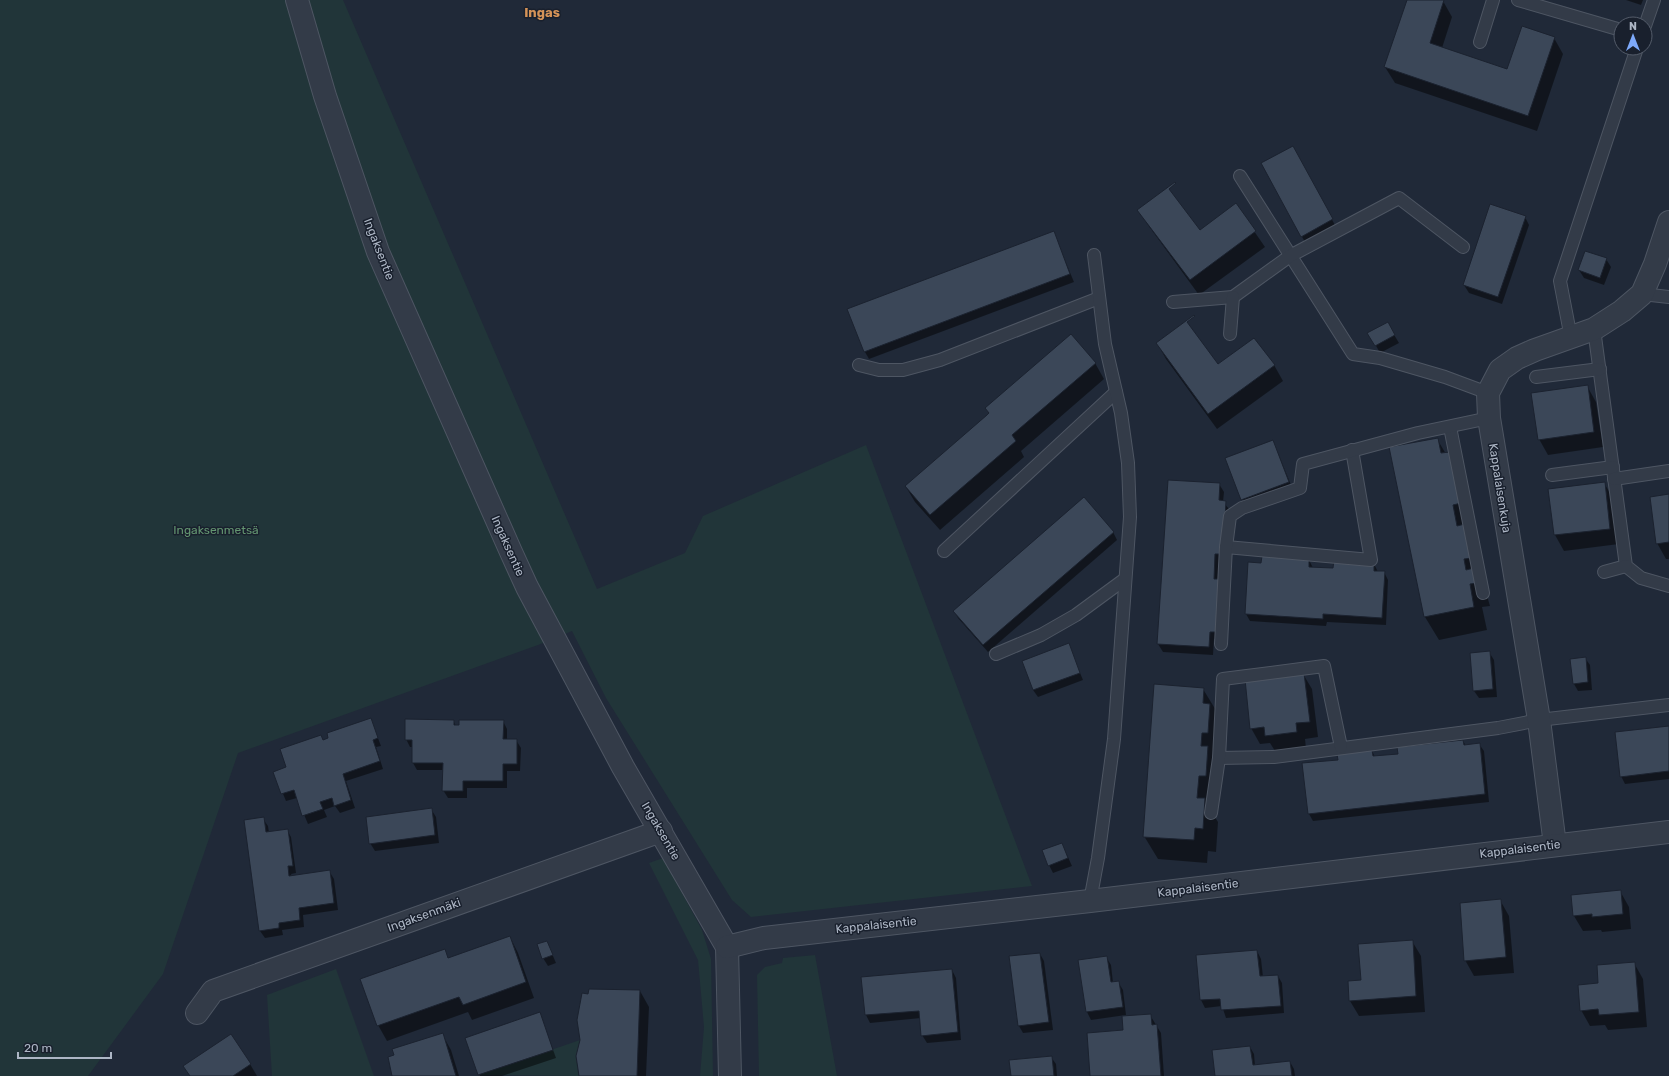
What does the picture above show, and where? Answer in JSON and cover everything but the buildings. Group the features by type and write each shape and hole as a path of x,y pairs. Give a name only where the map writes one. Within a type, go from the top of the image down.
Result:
{"street":[{"name":"Ingaksentie","path":"297,0 325,96 381,259 527,587 623,767 727,947 730,1076"},
{"name":"Kappalaisenkuja","path":"1555,845 1539,720 1489,418 1488,393 1500,370 1517,358 1594,329 1622,311 1642,294 1655,264 1669,222"},
{"name":"Ingaksenmäki","path":"197,1013 213,991 661,831"},
{"name":"Kappalaisentie","path":"727,947 764,938 1090,902 1669,832"}],"lane":[{"path":"1480,42 1493,0"},
{"path":"1518,0 1613,28"},
{"path":"1648,16 1654,0"},
{"path":"1571,338 1560,281 1634,56"},
{"path":"1240,176 1353,354 1380,358 1438,375 1488,393"},
{"path":"1173,302 1233,297 1290,256 1399,198 1463,247"},
{"path":"1090,902 1098,858 1114,739 1130,517 1128,463 1116,392 1105,344 1094,254"},
{"path":"1642,294 1669,297"},
{"path":"1230,334 1233,297"},
{"path":"860,365 880,370 903,370 940,360 1099,298"},
{"path":"1594,329 1626,566 1641,578 1669,586"},
{"path":"1536,377 1600,369"},
{"path":"944,551 1116,392"},
{"path":"1221,644 1226,547 1230,516 1242,508 1300,488 1303,464 1352,450 1489,418"},
{"path":"1450,427 1483,593"},
{"path":"1226,547 1370,560 1352,450"},
{"path":"1552,475 1669,471"},
{"path":"1604,572 1626,566"},
{"path":"996,654 1040,635 1076,615 1125,579"},
{"path":"1211,813 1219,758 1223,679 1324,666 1341,747"},
{"path":"1219,758 1274,757 1341,747 1498,728 1539,720 1669,705"}],"green space":[{"name":"Ingaksenmetsä","path":"0,0 343,0 597,589 685,553 703,516 866,445 1032,886 751,917 732,900 606,698 572,631 538,645 238,753 163,974 88,1076 0,1076"},
{"path":"663,858 702,930 711,959 713,1076 700,1076 704,1027 698,960 649,863"},
{"path":"815,955 837,1076 759,1076 757,975 765,967 782,963 783,958"},
{"path":"336,969 374,1076 272,1076 267,995"},
{"path":"580,1040 576,1056 579,1076 478,1075"}],"district":[{"name":"Ingas","path":"542,12"}]}
